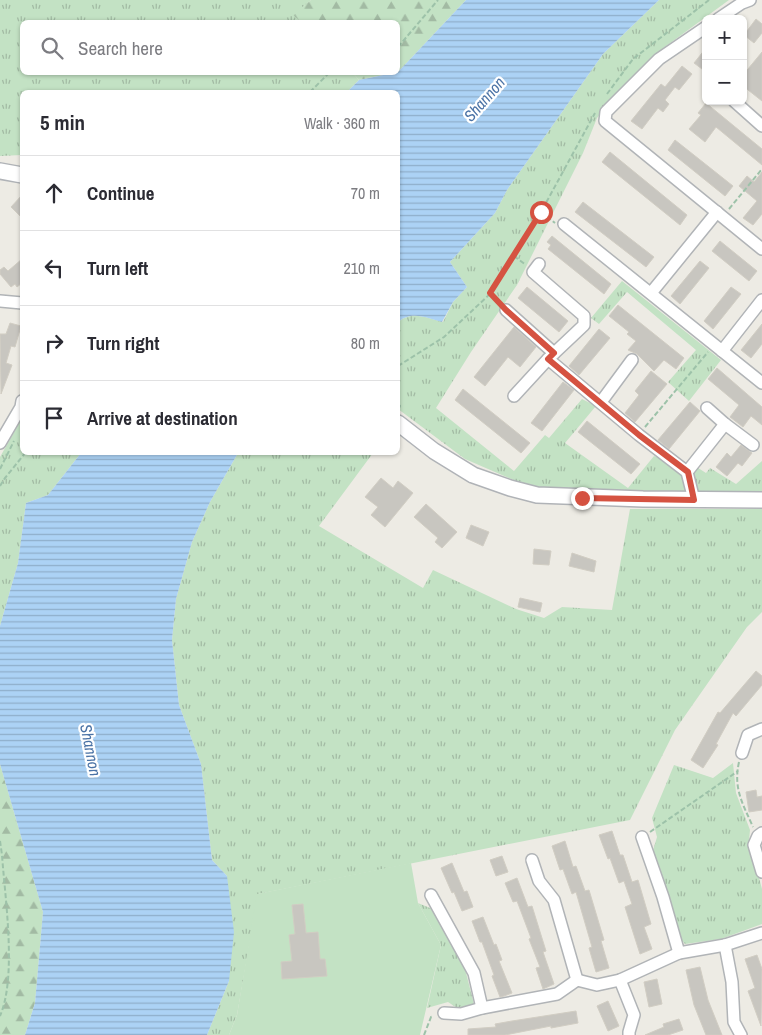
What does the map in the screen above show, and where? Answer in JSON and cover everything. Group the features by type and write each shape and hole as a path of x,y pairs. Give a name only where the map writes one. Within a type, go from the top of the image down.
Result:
{"main road":[{"path":"0,171 20,175"},
{"path":"400,426 434,451 473,475 537,495 582,498 762,500"}],"street":[{"path":"724,15 750,0"},
{"path":"702,30 659,59 606,112 606,121 762,247"},
{"path":"738,105 762,126"},
{"path":"651,293 720,214"},
{"path":"564,224 762,383"},
{"path":"514,396 551,356 584,325 584,316 534,271"},
{"path":"718,348 762,300"},
{"path":"0,301 20,303"},
{"path":"506,310 551,356 601,402 639,435 688,472 694,500"},
{"path":"601,402 632,360"},
{"path":"707,408 753,445"},
{"path":"0,443 20,409"},
{"path":"688,472 725,424"},
{"path":"742,753 748,735 762,729"},
{"path":"760,834 754,845 762,872"},
{"path":"642,837 663,897 678,953"},
{"path":"532,860 539,881 554,900 577,980"},
{"path":"431,895 474,973 482,1008"},
{"path":"444,1012 461,1014 482,1008 556,994 577,980 597,985 620,980 678,953 725,946 762,933"},
{"path":"725,946 732,982 734,1022 741,1035"},
{"path":"620,980 634,1016 628,1032 629,1035"}],"path":[{"path":"400,45 438,0"},
{"path":"606,97 633,59 709,0"},
{"path":"312,90 327,75"},
{"path":"400,365 444,337 490,293 541,212 595,112"},
{"path":"720,214 762,169"},
{"path":"541,212 556,224 564,224"},
{"path":"514,256 534,271"},
{"path":"490,293 506,310"},
{"path":"639,435 718,348"},
{"path":"0,469 18,434"},
{"path":"0,486 24,455"},
{"path":"742,753 738,771 738,794 760,834"},
{"path":"642,837 738,771"},
{"path":"0,842 8,941 8,983 0,1016"},
{"path":"424,1035 431,1016 444,1012"}],"green space":[{"path":"0,0 311,0 294,15 299,20 20,20 20,75 355,75 359,80 349,90 20,90 20,155 0,156"},
{"path":"311,0 466,0 400,70 400,20 299,20 293,15"},
{"path":"659,0 729,0 709,15 702,15 702,20 658,52 627,82 597,118 583,153 517,285 471,352 436,408 514,471 545,435 549,438 582,399 596,406 565,443 628,488 654,456 690,471 695,466 706,473 710,468 736,484 762,461 762,491 698,493 532,488 465,459 400,410 400,320 414,316 443,322 453,302 467,287 450,262 495,213 507,190 603,54"},
{"path":"355,75 383,75 359,80"},
{"path":"622,281 721,360 689,401 668,382 696,350 627,292 599,324 591,318"},
{"path":"20,422 20,455 79,455 48,495 26,503 18,563 0,626 0,457"},
{"path":"237,455 372,455 319,526 423,588 433,570 516,609 544,618 562,607 612,610 630,509 762,509 762,612 747,627 675,730 630,820 258,894 237,1015 229,1035 207,1035 229,981 227,876 212,860 201,764 179,705 172,640 176,599 192,542 210,502"},
{"path":"733,763 736,793 750,830 749,841 762,889 762,924 721,939 685,944 679,937 669,897 652,854 657,837 652,818 674,765 713,778"},
{"path":"0,764 43,912 35,1003 25,1035 0,1035"},
{"path":"411,863 418,903 441,945 420,1035 229,1035 237,1015 257,894"},
{"path":"418,903 435,910 465,969 474,1004 460,1010 448,1002 427,1008 441,945"}],"water":[{"name":"Shannon","path":"466,0 659,0 603,54 507,190 495,213 450,262 467,287 453,302 442,322 414,316 400,320 400,90 349,90 359,80 383,75 400,75 400,70"},
{"name":"Shannon","path":"79,455 237,455 210,502 192,542 176,599 172,640 179,705 201,764 212,860 227,876 234,932 229,981 207,1035 25,1035 35,1003 43,912 0,764 0,626 18,563 26,503 48,495"}],"building":[{"path":"756,19 762,24 762,33 754,43 747,37 747,31"},
{"path":"762,52 762,101 747,89 747,70"},
{"path":"702,53 702,69 694,63"},
{"path":"682,66 692,74 679,90 675,87 665,100 669,104 663,112 658,108 642,129 631,121 661,84 665,87"},
{"path":"704,105 708,105 762,149 762,165 716,127 705,142 689,129 701,115 698,113"},
{"path":"675,140 733,186 725,196 668,150"},
{"path":"610,152 687,215 680,225 602,162"},
{"path":"762,172 762,214 753,225 743,218 757,201 739,186 747,176 754,182"},
{"path":"20,197 20,216 11,207"},
{"path":"583,202 654,257 646,267 575,212"},
{"path":"552,236 611,284 604,294 548,249 551,245 547,242"},
{"path":"720,241 757,271 749,281 712,251"},
{"path":"20,261 20,285 17,287 15,284 11,287 0,274 0,270 4,267 8,271"},
{"path":"700,261 709,268 680,304 671,296"},
{"path":"527,287 568,321 559,332 518,298"},
{"path":"731,287 741,294 713,329 704,321"},
{"path":"618,305 684,358 676,369 664,360 654,371 637,354 628,350 636,341 627,334 629,332 609,316"},
{"path":"10,323 20,326 15,347 11,346 6,363 12,365 1,394 0,334 6,334"},
{"path":"762,324 762,344 751,358 741,350"},
{"path":"514,327 536,347 520,367 508,357 485,386 474,377"},
{"path":"599,329 610,338 579,375 569,366"},
{"path":"717,368 762,407 762,425 751,416 743,427 730,417 739,405 708,379"},
{"path":"651,371 667,384 635,422 625,413 639,395 635,391"},
{"path":"563,382 574,390 542,431 531,423"},
{"path":"463,389 530,443 521,453 455,400"},
{"path":"690,402 700,411 669,449 658,440"},
{"path":"587,421 640,464 631,474 578,432"},
{"path":"741,445 752,453 742,466 738,463 727,476 716,467 727,453 731,457"},
{"path":"381,478 393,488 398,481 413,493 385,527 371,515 378,507 365,497"},
{"path":"426,504 457,532 442,548 435,542 438,538 414,517"},
{"path":"471,525 489,532 483,546 466,538"},
{"path":"534,549 551,551 549,565 533,564"},
{"path":"572,553 596,561 594,572 569,566"},
{"path":"520,598 542,603 540,612 518,607"},
{"path":"756,671 762,676 762,685 736,716 733,713 716,744 718,745 703,768 691,760 718,712 720,713"},
{"path":"756,790 757,797 762,796 762,810 749,812 746,792"},
{"path":"612,831 632,882 638,880 651,924 644,927 652,949 640,954 625,907 632,904 624,881 619,883 599,835"},
{"path":"565,841 573,867 576,866 585,891 589,890 604,940 601,941 609,968 596,972 589,948 592,947 576,892 572,894 563,869 560,870 552,846"},
{"path":"502,856 508,872 496,876 490,860"},
{"path":"452,863 464,892 467,891 473,907 462,911 441,868"},
{"path":"517,878 528,907 532,906 546,951 543,952 554,984 543,989 536,968 540,967 529,939 531,938 517,901 513,902 505,883"},
{"path":"303,904 306,933 318,932 320,959 325,959 327,976 282,979 281,962 292,961 289,935 295,934 292,905"},
{"path":"483,917 494,945 496,944 502,960 499,961 512,993 500,997 482,942 480,942 472,921"},
{"path":"757,955 762,969 761,1026 748,991 755,988 745,959"},
{"path":"700,967 708,1000 722,1035 706,1035 694,1005 686,970"},
{"path":"657,979 662,1004 649,1007 644,982"},
{"path":"608,1001 619,1026 608,1031 597,1006"},
{"path":"576,1011 578,1023 505,1035 468,1035 468,1029 496,1027 495,1024"},
{"path":"679,1019 683,1030 668,1035 645,1035 664,1027 663,1024"}],"route":[{"path":"541,212 490,293 554,353 548,359 639,435 688,472 694,500 582,498"}]}
